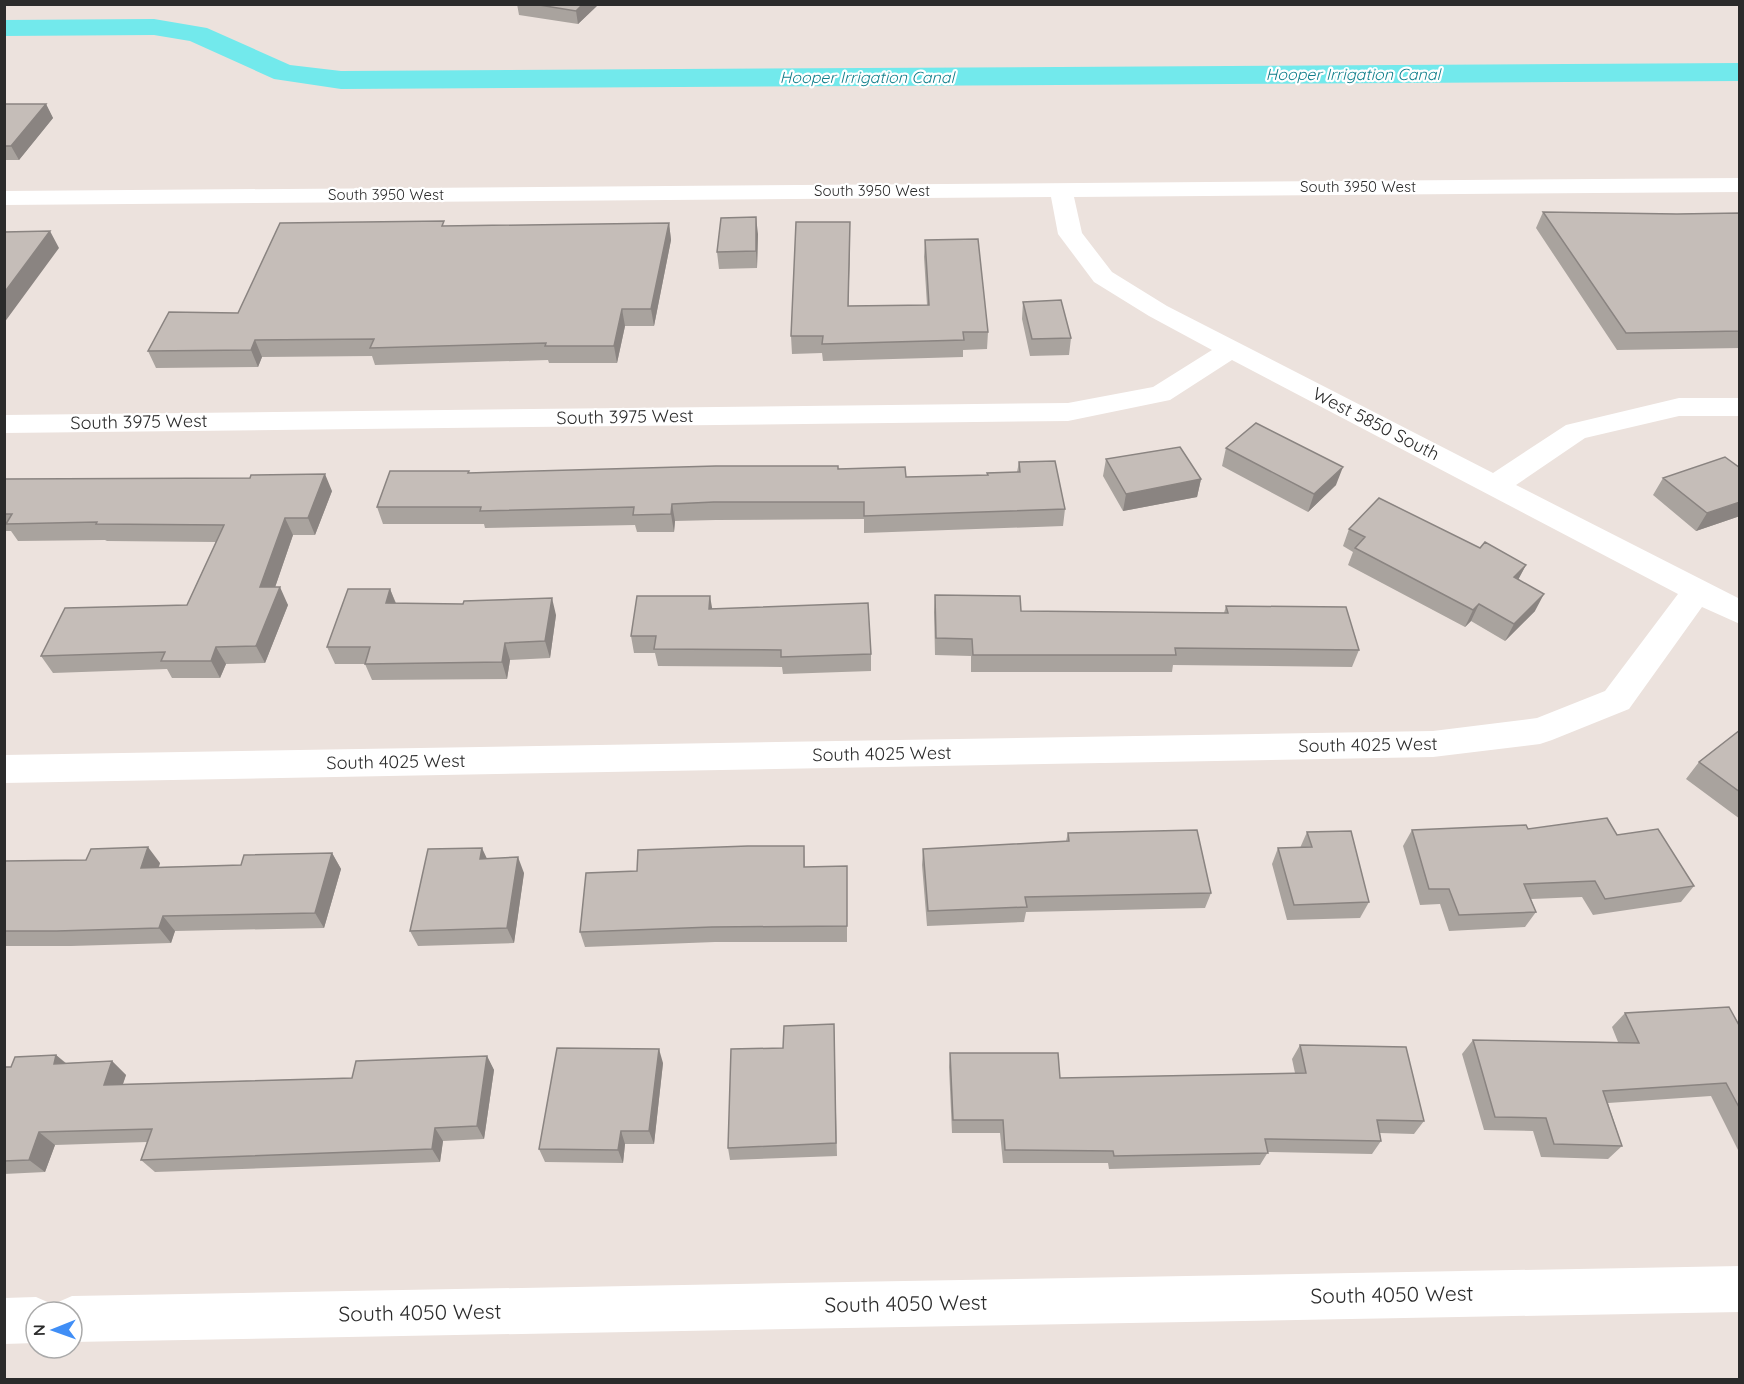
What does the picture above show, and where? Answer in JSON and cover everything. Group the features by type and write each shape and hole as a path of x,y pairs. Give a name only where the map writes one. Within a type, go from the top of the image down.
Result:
{"street":[{"name":"South 3950 West","path":"4,198 1740,185"},
{"name":"West 5850 South","path":"1061,189 1070,234 1103,277 1158,311 1740,613"},
{"name":"South 3975 West","path":"4,424 1068,412 1161,394 1231,349"},
{"path":"1494,486 1575,431 1678,408 1740,407"},
{"name":"South 4025 West","path":"4,769 1434,744 1540,731 1617,700 1698,591"},
{"name":"South 4050 West","path":"84,1319 1740,1288"},
{"path":"4,1321 24,1320"}],"building":[{"path":"533,4 583,4 576,11"},
{"path":"4,104 46,104 11,146 4,146"},
{"path":"1543,212 1740,213 1740,331 1626,333"},
{"path":"756,217 756,251 717,252 721,218"},
{"path":"444,221 442,226 669,223 651,309 622,309 614,346 545,346 546,343 370,348 374,339 255,340 251,350 148,351 169,312 238,313 280,223"},
{"path":"796,222 850,222 848,306 929,305 925,240 978,239 988,332 963,332 964,340 822,344 823,336 791,336"},
{"path":"50,231 4,293 4,232"},
{"path":"1061,300 1071,338 1032,339 1023,302"},
{"path":"1256,423 1343,467 1314,494 1226,448"},
{"path":"1180,447 1201,479 1126,494 1106,459"},
{"path":"1725,457 1740,468 1740,502 1707,513 1663,478"},
{"path":"1055,461 1065,509 864,516 864,502 672,504 671,514 633,515 634,507 480,511 481,507 377,507 390,471 469,471 468,473 716,466 838,466 838,469 905,467 906,477 1020,472 1019,462"},
{"path":"325,474 308,518 285,518 260,587 280,587 256,646 216,647 211,661 161,661 165,652 41,656 65,608 187,605 224,525 96,524 97,522 6,524 12,514 4,514 4,479 250,478 251,475"},
{"path":"1379,498 1480,548 1485,542 1526,565 1514,577 1544,594 1514,624 1479,604 1473,610 1355,548 1365,537 1349,529"},
{"path":"348,589 390,589 386,603 463,604 464,601 552,598 545,641 505,643 502,662 365,664 370,647 327,647"},
{"path":"935,595 1020,596 1021,611 1228,613 1226,606 1346,607 1359,650 1175,648 1176,655 973,655 972,639 936,638"},
{"path":"637,596 710,596 709,609 868,603 871,654 781,657 781,650 654,649 656,636 631,636"},
{"path":"1740,730 1740,792 1699,762"},
{"path":"1607,818 1617,835 1658,829 1694,886 1605,899 1595,881 1524,884 1536,912 1459,915 1449,889 1429,889 1412,830 1526,825 1528,829"},
{"path":"1197,830 1211,893 1025,897 1027,907 928,911 923,849 1069,841 1068,833"},
{"path":"1351,831 1369,902 1294,905 1278,848 1312,847 1307,832"},
{"path":"804,846 804,867 847,866 847,926 712,927 580,932 586,873 637,871 638,850"},
{"path":"148,847 141,868 241,865 244,855 332,853 315,913 163,916 159,928 4,931 4,861 86,860 91,849"},
{"path":"482,848 480,859 518,857 507,928 410,931 428,849"},
{"path":"1729,1007 1740,1027 1740,1109 1726,1083 1603,1091 1622,1146 1554,1144 1546,1118 1495,1117 1473,1040 1639,1043 1625,1013"},
{"path":"834,1024 836,1143 728,1148 731,1049 783,1048 784,1026"},
{"path":"1300,1045 1406,1047 1424,1121 1377,1120 1381,1141 1265,1139 1268,1153 1114,1156 1113,1151 1005,1150 1003,1120 953,1120 950,1053 1058,1053 1060,1078 1306,1073"},
{"path":"557,1048 659,1049 649,1131 621,1131 618,1150 539,1149"},
{"path":"56,1055 54,1064 112,1061 104,1085 352,1078 356,1061 487,1056 477,1126 435,1128 432,1149 141,1160 152,1129 39,1132 29,1160 4,1161 4,1067 11,1067 15,1057"}],"waterway":[{"name":"Hooper Irrigation Canal","path":"4,28 154,27 197,34 284,73 341,80 1740,72"}]}
